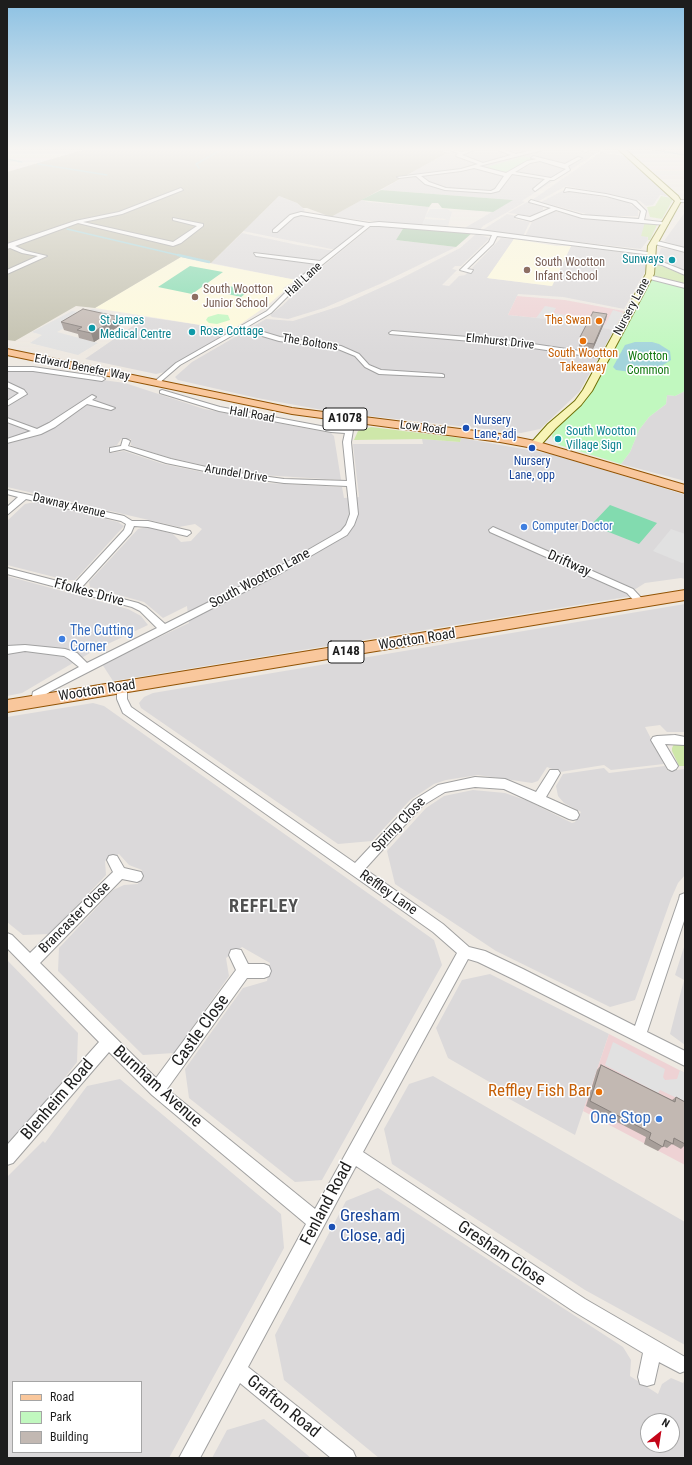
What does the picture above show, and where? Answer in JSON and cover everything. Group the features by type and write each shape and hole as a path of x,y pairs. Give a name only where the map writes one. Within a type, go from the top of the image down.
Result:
{"main road":[{"name":"Edward Benefer Way","path":"7,352 164,390"},
{"name":"Low Road","path":"164,390 352,420 500,438 535,444 685,489"},
{"name":"Wootton Road","path":"7,706 685,595"}],"street":[{"path":"9,246 77,222 99,217"},
{"path":"275,231 290,217"},
{"path":"326,217 369,225 388,224 652,253"},
{"path":"519,217 530,220 535,217"},
{"path":"591,217 666,223"},
{"name":"Nursery Lane","path":"535,444 584,396 648,277 652,262 653,242 670,217"},
{"path":"77,222 173,244 179,242 201,225 175,219"},
{"name":"Hall Lane","path":"164,390 178,364 272,310 300,281 369,225"},
{"path":"463,270 491,243 496,235"},
{"path":"653,242 685,250"},
{"path":"7,272 46,256 24,252 9,246"},
{"path":"256,254 323,262"},
{"path":"652,262 663,264 685,273"},
{"path":"456,269 471,271"},
{"path":"648,277 685,286"},
{"name":"The Boltons","path":"242,328 279,339 338,347 357,355 368,366 379,372 419,379 442,376"},
{"name":"Elmhurst Drive","path":"392,332 506,342 606,357"},
{"path":"7,369 33,369 102,379"},
{"path":"7,384 23,394 7,404"},
{"name":"Hall Road","path":"164,390 220,408 287,419 331,430 349,431"},
{"path":"7,441 38,432 52,425 89,399 111,408"},
{"path":"7,420 29,427 38,432"},
{"name":"South Wootton Lane","path":"36,701 37,695 47,688 85,667 278,571 344,532 350,525 354,514 347,451 349,431 352,420"},
{"name":"Arundel Drive","path":"113,450 125,444 169,462 224,473 284,481 351,484"},
{"name":"Dawnay Avenue","path":"7,492 124,519 130,523 148,524 189,534"},
{"path":"7,512 24,496"},
{"path":"74,589 128,531 130,523"},
{"name":"Driftway","path":"493,530 630,591 641,603"},
{"name":"Ffolkes Drive","path":"7,571 135,605 142,609 164,629"},
{"path":"7,650 25,648 55,651 73,656 85,667"},
{"path":"63,697 64,683 70,676"},
{"name":"Reffley Lane","path":"122,688 122,699 128,710 438,928 465,952 480,956 518,974 685,1059"},
{"path":"672,766 655,735 685,741"},
{"path":"538,798 554,773"},
{"name":"Spring Close","path":"356,870 418,803 430,794 442,788 467,783 492,782 521,790 573,815"},
{"name":"Brancaster Close","path":"113,860 120,873"},
{"name":"Brancaster Close","path":"120,873 137,876"},
{"name":"Brancaster Close","path":"30,963 120,873"},
{"path":"639,1035 685,899"},
{"name":"Burnham Avenue","path":"7,939 108,1043 157,1090 317,1222"},
{"name":"Fenland Road","path":"189,1458 465,952"},
{"path":"236,955 244,971 264,971"},
{"name":"Castle Close","path":"157,1090 244,971"},
{"name":"Blenheim Road","path":"7,1157 108,1043"},
{"name":"Gresham Close","path":"353,1155 579,1305 680,1364"},
{"path":"647,1377 653,1348"},
{"name":"Grafton Road","path":"238,1370 346,1458"}],"shaded area":[{"path":"7,217 257,217 211,263 181,257 95,308 76,306 15,341 7,340"},
{"path":"257,217 327,217 364,226 336,250 243,231"},
{"path":"335,217 425,217 422,226"},
{"path":"429,217 450,217 448,226 422,224 425,219 446,219"},
{"path":"483,217 498,217 483,226 479,231 463,229"},
{"path":"502,217 516,217 514,219 530,222 523,236 481,231"},
{"path":"541,217 588,217 602,220 645,222 648,240 641,249 525,236 532,222"},
{"path":"681,217 685,217 685,248 664,241"},
{"path":"382,225 404,227 396,240 456,247 380,284 324,308 288,319 272,317 270,315 282,306 316,272 368,229 372,226"},
{"path":"242,233 335,251 296,280 211,263"},
{"path":"476,234 490,238 461,266 455,266 452,269 457,270 442,285 449,286 459,276 465,275 468,272 471,273 474,270 472,268 501,238 514,239 488,278 552,286 571,246 640,254 647,257 647,268 624,309 563,297 518,294 508,315 571,321 614,330 579,392 540,429 521,433 334,412 257,398 178,380 175,377 192,362 266,319 293,321 340,306 402,278 460,248"},
{"name":"South Wootton Infant School","path":"514,239 556,246 571,246 552,286 487,278"},
{"path":"661,248 685,251 685,271 657,260"},
{"name":"South Wootton Junior School","path":"181,257 296,280 283,288 285,290 269,304 232,330 95,308"},
{"path":"517,296 565,300 624,311 614,330 571,321 508,315"},
{"path":"545,306 556,308 553,313 578,317 578,320 605,325 613,310 623,313 614,330 571,321 536,318"},
{"path":"93,309 118,316 107,322 86,316 57,332 98,343 78,355 30,343 42,335 32,332 72,311 78,312"},
{"path":"146,317 234,330 186,357 165,372 156,374 85,359"},
{"path":"20,369 125,383 204,409 331,433 334,436 341,480 262,475 216,468 171,458 138,448 131,445 131,439 121,439 117,445 108,448 111,453 124,451 163,464 207,473 267,483 342,487 344,498 359,497 353,444 423,444 422,439 460,442 461,438 551,454 657,486 685,495 685,579 681,578 645,583 634,590 632,596 113,681 102,664 189,623 187,606 163,618 144,602 90,587 89,582 138,529 147,527 173,534 181,542 191,541 202,529 195,524 179,527 7,487 7,371"},
{"path":"685,391 685,481 621,464 630,452 639,430 649,417 666,404 667,395 675,396"},
{"path":"35,502 118,522 124,526 75,580 66,580 7,565 7,521 25,504"},
{"path":"671,529 685,534 685,562 682,563 653,551"},
{"path":"7,576 128,609 141,616 148,625 95,650 22,693 7,696"},
{"path":"685,604 685,732 667,732 660,725 645,727 664,764 611,770 604,765 560,772 547,767 538,781 532,783 478,775 446,780 434,784 410,800 372,841 338,844 141,708 139,703 144,697 153,693"},
{"path":"93,703 104,706 434,940 442,965 322,1180 295,1182 189,1098 185,1069 243,988 267,981 270,963 242,947 226,958 229,976 174,1053 143,1055 58,971 59,948 113,890 124,885 138,884 142,870 129,865 119,854 105,861 106,875 50,934 23,935 7,922 7,717"},
{"path":"665,766 668,771 685,769 685,875 678,883 671,899 635,1000 610,1007 496,951 395,884 387,851 426,808 444,796 473,790 505,793 528,801 572,823 575,822 581,812 564,803 558,796 556,786 563,774 604,768 609,773"},
{"path":"685,944 685,1045 670,1034 684,980 675,975"},
{"path":"7,960 78,1033 77,1062 27,1126 7,1145"},
{"path":"490,974 609,1034 575,1135 504,1096 505,1091 448,1058 436,1028 462,980"},
{"path":"609,1034 685,1073 685,1165 583,1111"},
{"path":"613,1042 665,1069 663,1077 665,1080 677,1079 680,1070 685,1073 685,1102 660,1090 658,1093 605,1065"},
{"path":"433,1076 685,1222 685,1345 585,1290 392,1164 384,1129 409,1084"},
{"path":"120,1079 281,1214 284,1248 169,1458 7,1458 7,1177 43,1141 45,1143 87,1086"},
{"path":"378,1188 623,1347 631,1360 630,1376 658,1394 662,1384 671,1378 683,1383 685,1378 685,1458 379,1458 284,1380 275,1335 346,1201"},
{"path":"264,1419 311,1458 212,1458 227,1430"}],"green space":[{"path":"645,222 657,225 650,240 648,240 648,237 641,236"},
{"path":"404,227 472,233 456,247 396,240"},
{"path":"653,265 659,265 685,275 685,285 652,275"},
{"path":"190,266 223,272 192,294 158,287"},
{"name":"Wootton Common","path":"650,279 685,288 685,391 675,396 667,395 666,404 649,417 639,430 630,452 621,464 559,445 553,440 552,435 597,376 604,375 599,372"},
{"path":"224,285 250,290 241,297 214,291"},
{"path":"218,314 228,315 230,320 217,324 209,323 206,320 208,317"},
{"path":"371,427 461,438 460,442 422,439 354,440 358,431"},
{"path":"610,505 657,523 639,544 591,525"},
{"path":"685,743 685,766 679,766 672,748 674,744"}],"water":[{"path":"635,342 652,342 659,344 670,351 671,360 652,372 638,373 616,370 613,367 625,345"}],"building":[{"path":"83,309 119,317 91,333 77,330 82,327 61,322"},
{"path":"593,312 607,314 594,344 580,342 582,337 580,337"},
{"path":"601,1065 675,1102 676,1097 685,1102 685,1144 674,1138 673,1144 665,1140 663,1147 649,1139 651,1133 590,1101"}],"waterway":[{"path":"67,229 182,256"},
{"path":"178,255 209,262"}],"place":[{"name":"Sunways","path":"672,260"},
{"name":"South Wootton Infant School","path":"527,270"},
{"name":"South Wootton Junior School","path":"195,297"},
{"name":"The Swan","path":"599,321"},
{"name":"St James Medical Centre","path":"92,328"},
{"name":"Rose Cottage","path":"192,332"},
{"name":"South Wootton Takeaway","path":"583,341"},
{"name":"Nursery Lane, adj","path":"466,428"},
{"name":"South Wootton Village Sign","path":"558,439"},
{"name":"Nursery Lane, opp","path":"532,448"},
{"name":"Computer Doctor","path":"524,527"},
{"name":"The Cutting Corner","path":"62,639"},
{"name":"Reffley Fish Bar","path":"599,1092"},
{"name":"One Stop","path":"659,1119"},
{"name":"Gresham Close, adj","path":"332,1227"}],"district":[{"name":"REFFLEY","path":"264,907"}]}
